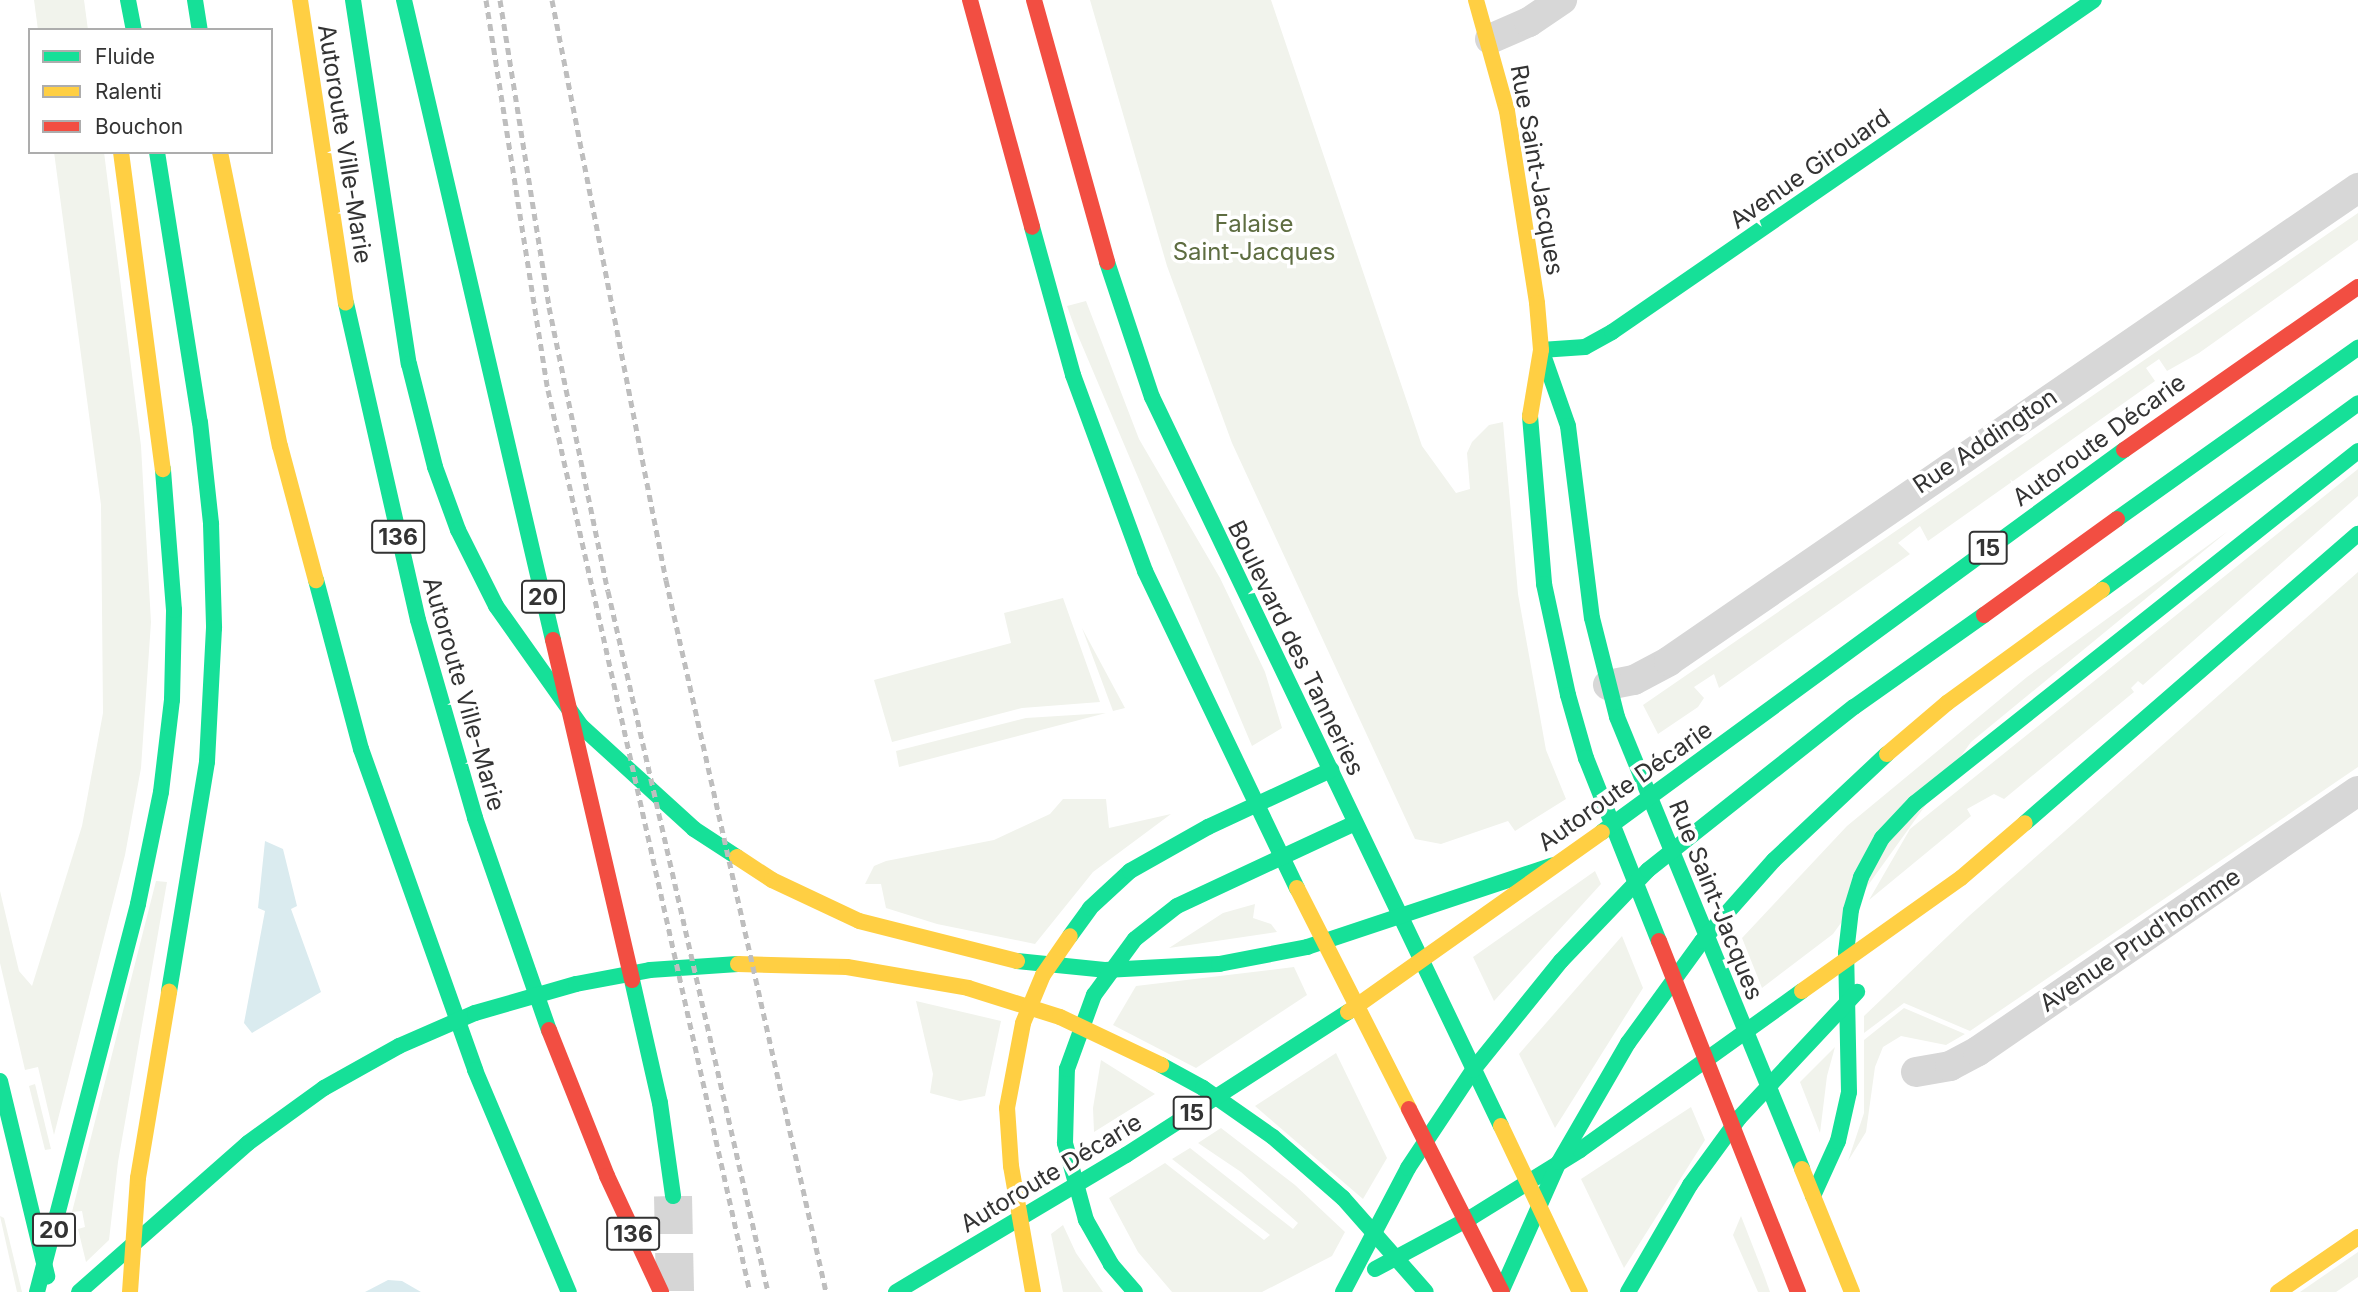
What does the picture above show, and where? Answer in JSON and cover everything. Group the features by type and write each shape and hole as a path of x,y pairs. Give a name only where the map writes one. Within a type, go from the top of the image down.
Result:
{"main road":[{"path":"128,0 134,28"},
{"path":"195,0 200,28"},
{"name":"Autoroute Ville-Marie","path":"300,0 321,159 360,368 407,577 460,767 546,1022 607,1176 661,1292"},
{"path":"353,0 393,272 425,431 450,511 496,606 581,726 694,829 772,880 827,908 956,951 993,958 1105,970 1219,964 1333,940 1553,865"},
{"name":"20","path":"404,0 660,1103 673,1196"},
{"path":"970,0 1073,374 1145,571 1280,858 1501,1292"},
{"name":"Boulevard des Tanneries","path":"1034,0 1129,338 1184,471 1331,770 1580,1292"},
{"name":"Rue Saint-Jacques","path":"1476,0 1490,39 1517,167 1541,350 1568,426 1586,580 1617,717 1852,1292"},
{"name":"Avenue Girouard","path":"1541,350 1586,347 1612,332 2094,0"},
{"name":"20","path":"37,1292 144,881 161,792 172,700 174,610 167,499 121,154"},
{"path":"130,1292 140,1166 207,762 214,628 211,524 200,422 157,154"},
{"path":"220,154 280,446 346,700 445,991 569,1292"},
{"path":"2280,338 2358,269"},
{"name":"Autoroute Décarie","path":"896,1292 1278,1058 1478,920 2280,338 2358,287"},
{"path":"1343,1292 1433,1128 1515,1014 1609,908 1752,783 2358,348"},
{"name":"Rue Saint-Jacques","path":"1541,350 1528,429 1535,513 1551,620 1578,735 1751,1166 1798,1292"},
{"path":"1501,1292 1536,1208 1580,1123 1628,1043 1702,941 1843,792 1947,703 2358,403"},
{"path":"1812,1196 1842,1126 1850,1054 1847,941 1861,877 1882,838 1915,803 2358,451"},
{"path":"1329,1292 1472,1217 1676,1083 1961,878 2358,534"},
{"path":"1033,1292 1011,1166 1007,1108 1016,1052 1032,999 1072,931 1120,880 1166,849 1331,770"},
{"path":"1135,1292 1096,1240 1074,1186 1063,1120 1074,1042 1094,995 1135,939 1197,894 1355,823"},
{"path":"1906,939 1961,878"},
{"path":"79,1292 175,1203 279,1119 399,1046 475,1013 576,984 650,970 767,963 857,968 968,988 1060,1017 1129,1048 1203,1088 1273,1137 1343,1198 1426,1292"},
{"path":"1628,1292 1652,1245 1739,1118 1869,979"},
{"path":"0,1081 7,1137 51,1292"},
{"path":"2278,1292 2358,1237"}],"street":[{"path":"1490,39 1529,22 1562,0"},
{"name":"Rue Addington","path":"1608,685 1634,680 1669,661 2358,188"},
{"name":"Avenue Prud'homme","path":"1916,1072 1950,1066 1978,1051 2358,791"}],"green space":[{"path":"34,0 84,0 88,28 38,28"},
{"name":"Falaise Saint-Jacques","path":"1090,0 1271,0 1422,446 1456,493 1470,489 1467,453 1472,442 1489,425 1503,422 1518,594 1546,750 1566,799 1515,831 1508,821 1441,844 1415,839 1232,443 1167,266"},
{"path":"54,154 104,154 141,446 151,622 141,768 125,855 54,1135 38,1067 25,1070 0,963 0,891 19,971 32,986 82,826 103,713 101,505"},
{"path":"2358,213 2358,240 2199,353 2167,371 2159,359 2146,368 2155,381 1928,541 1920,526 1898,543 1910,554 1719,688 1714,674 1694,687 1704,698 1698,707 1658,734 1643,705"},
{"path":"1086,301 1139,439 1220,578 1265,672 1282,728 1252,746 1076,331 1067,306"},
{"path":"2358,469 2358,496 2143,685 2138,681 2131,688 2134,692 2004,799 1994,794 1967,809 1971,816 1869,900 1910,829"},
{"path":"2228,531 1971,742 1833,934 1762,988 1742,938 1847,826 2027,677"},
{"path":"2358,572 2358,767 1970,1031 1904,1003 1864,1033 1864,1016 1969,916"},
{"path":"1063,598 1100,702 1022,708 892,742 874,680 1011,643 1004,613"},
{"path":"1082,628 1125,708 1113,711"},
{"path":"1106,713 899,767 896,751 1026,718"},
{"path":"1063,799 1106,799 1109,828 1171,814 1093,872 1035,944 937,924 886,908 881,884 865,884 874,866 886,861 994,840 1050,814"},
{"path":"1595,871 1601,884 1494,1001 1473,957"},
{"path":"156,881 167,882 118,1162 109,1240 86,1262 78,1229 85,1227 82,1211 72,1212"},
{"path":"1255,904 1253,918 1271,924 1277,932 1169,948 1223,913"},
{"path":"1622,936 1643,988 1555,1128 1519,1054"},
{"path":"1294,967 1307,995 1196,1068 1113,1025 1136,986"},
{"path":"916,1001 1001,1021 985,1096 960,1101 930,1093 933,1074"},
{"path":"1904,1008 1965,1034 1946,1045 1901,1036 1883,1047 1875,1067 1866,1132 1848,1161 1864,1113 1864,1040"},
{"path":"1835,1047 1827,1076 1820,1133 1800,1082"},
{"path":"1336,1053 1387,1158 1363,1199 1255,1106"},
{"path":"1101,1060 1155,1094 1094,1132 1093,1108"},
{"path":"35,1084 51,1149 45,1150 29,1086"},
{"path":"1691,1107 1705,1140 1624,1268 1581,1179"},
{"path":"1221,1128 1295,1185 1345,1232 1332,1256 1262,1292 1172,1292 1138,1252 1109,1198 1165,1163 1264,1240 1270,1235 1172,1159 1190,1148 1293,1229 1298,1223 1241,1172 1198,1143"},
{"path":"0,1216 4,1218 22,1292 17,1292"},
{"path":"1741,1216 1770,1292 1758,1292 1733,1235"},
{"path":"1063,1225 1076,1253 1103,1292 1063,1292 1051,1234"},
{"path":"2358,1252 2358,1277 2336,1292 2300,1292"}],"shaded area":[{"path":"265,841 283,849 297,906 291,909 321,992 252,1033 244,1023 265,911 258,908"},
{"path":"388,1280 402,1281 421,1292 365,1292"}],"tunnel":[{"path":"673,1196 675,1292"}],"railway":[{"path":"486,0 548,390 750,1292"},
{"path":"500,0 549,307 608,591 768,1292"},
{"path":"552,0 666,580 826,1292"}],"traffic: fast":[{"path":"128,0 134,28"},
{"path":"195,0 200,28"},
{"path":"353,0 409,364 435,467 458,530 496,606 581,726 694,829 737,857"},
{"path":"404,0 553,640"},
{"path":"1541,350 1585,347 1612,332 2094,0"},
{"path":"157,154 200,422 211,524 214,628 207,762 169,992"},
{"path":"1032,227 1073,375 1145,571 1297,888"},
{"path":"1107,262 1152,397 1501,1126"},
{"path":"346,303 418,620 475,818 549,1030"},
{"path":"2117,519 2358,348"},
{"path":"1542,352 1568,426 1592,618 1617,717 1802,1169"},
{"path":"2102,590 2358,403"},
{"path":"1530,416 1544,584 1568,695 1586,758 1659,941"},
{"path":"1602,832 2124,450"},
{"path":"1813,1196 1838,1141 1849,1092 1846,953 1851,910 1861,877 1882,838 1915,803 2358,451"},
{"path":"37,1292 138,904 161,792 172,700 174,610 163,469"},
{"path":"2025,823 2358,534"},
{"path":"316,580 361,749 475,1070 569,1292"},
{"path":"1343,1292 1408,1168 1473,1070 1561,961 1648,870 1854,707 1984,615"},
{"path":"1501,1292 1559,1162 1628,1043 1702,941 1774,860 1887,754"},
{"path":"1070,936 1090,908 1130,871 1208,827 1331,770"},
{"path":"1135,1292 1111,1264 1086,1220 1065,1143 1067,1069 1094,995 1135,939 1177,906 1355,823"},
{"path":"1017,961 1105,970 1219,964 1307,947 1553,865"},
{"path":"79,1292 248,1143 324,1088 399,1046 475,1013 576,984 650,970 738,964"},
{"path":"632,980 660,1103 673,1196"},
{"path":"1375,1269 1472,1217 1580,1150 1802,991"},
{"path":"1628,1292 1690,1185 1739,1118 1857,992"},
{"path":"896,1292 1126,1155 1348,1012"},
{"path":"1161,1065 1203,1088 1273,1137 1343,1198 1426,1292"},
{"path":"0,1081 47,1276"}],"traffic: slow":[{"path":"300,0 346,303"},
{"path":"1476,0 1507,111 1537,303 1541,350 1530,416"},
{"path":"121,154 163,469"},
{"path":"220,154 280,446 316,580"},
{"path":"1887,754 1947,703 2102,590"},
{"path":"1802,991 1961,878 2025,823"},
{"path":"1348,1012 1602,832"},
{"path":"737,857 772,880 859,921 1017,961"},
{"path":"1297,888 1409,1109"},
{"path":"1033,1292 1011,1166 1007,1108 1023,1023 1043,975 1070,936"},
{"path":"738,964 847,967 968,988 1060,1017 1161,1065"},
{"path":"130,1292 138,1178 169,992"},
{"path":"1501,1126 1580,1292"},
{"path":"1802,1169 1852,1292"},
{"path":"2278,1292 2358,1237"}],"traffic: jam":[{"path":"970,0 1032,227"},
{"path":"1034,0 1107,262"},
{"path":"2124,450 2358,287"},
{"path":"1984,615 2117,519"},
{"path":"553,640 632,980"},
{"path":"1659,941 1798,1292"},
{"path":"549,1030 607,1176 661,1292"},
{"path":"1409,1109 1502,1292"}]}
